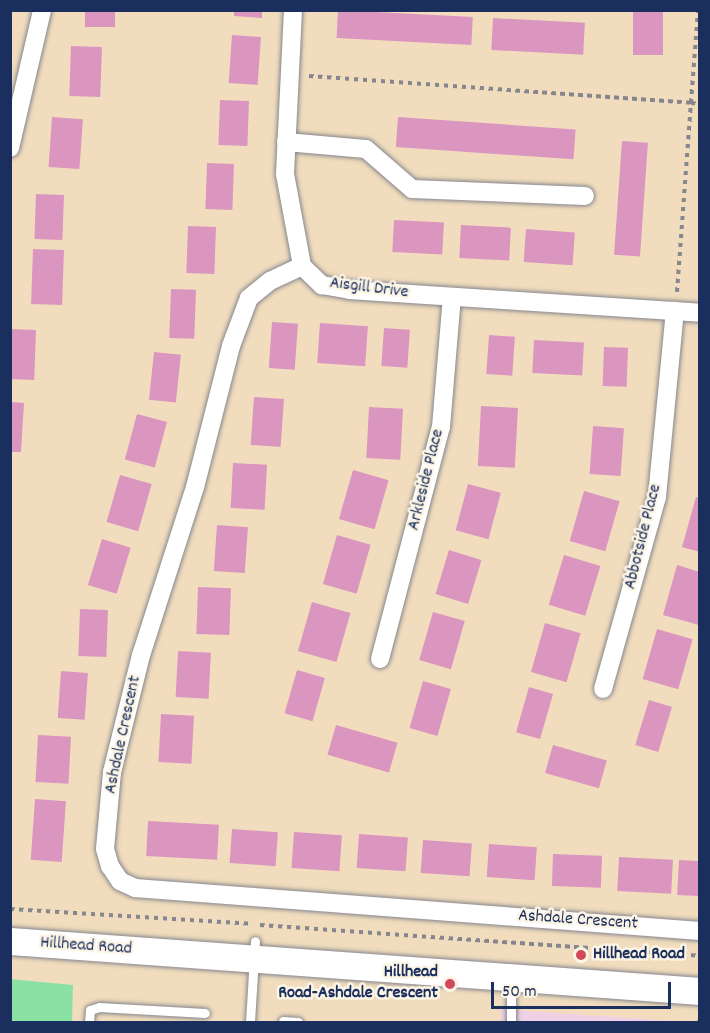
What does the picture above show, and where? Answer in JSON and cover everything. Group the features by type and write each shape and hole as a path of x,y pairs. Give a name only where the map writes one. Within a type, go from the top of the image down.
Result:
{"street":[{"path":"10,148 42,10"},
{"path":"293,10 285,174 302,266"},
{"path":"286,142 366,148 412,189 585,196"},
{"name":"Aisgill Drive","path":"302,266 322,285 331,287 699,313"},
{"name":"Ashdale Crescent","path":"302,266 270,280 249,298 231,346 195,487 141,655 112,772 105,849 110,866 120,881 135,888 699,931"},
{"name":"Arkleside Place","path":"380,659 441,427 452,297"},
{"name":"Abbotside Place","path":"603,689 657,497 675,311"},
{"name":"Hillhead Road","path":"10,926 511,978 699,991"},
{"name":"Hillhead Road","path":"10,941 254,950 699,974"}],"lane":[{"path":"250,1023 254,950"},
{"path":"511,978 511,1023"},
{"path":"89,1023 90,1010 99,1007 205,1013"},
{"path":"283,1021 298,1023"}],"path":[{"path":"675,311 698,10"},
{"path":"289,75 699,104"},
{"path":"10,909 699,956"}],"shaded area":[{"path":"500,1009 511,1010 688,1022 501,1022"}],"green space":[{"path":"10,979 73,985 72,1022 11,1022"}],"building":[{"path":"85,10 115,10 115,27 85,27"},
{"path":"234,10 262,10 262,18 234,16"},
{"path":"338,10 473,17 471,45 337,38"},
{"path":"633,10 663,10 663,55 633,55"},
{"path":"493,18 585,23 583,55 491,50"},
{"path":"232,35 261,37 258,85 229,83"},
{"path":"71,46 102,47 100,97 69,96"},
{"path":"220,100 249,101 247,146 218,145"},
{"path":"52,117 83,119 79,169 49,167"},
{"path":"398,117 576,129 573,159 396,147"},
{"path":"622,141 648,143 640,257 614,255"},
{"path":"207,163 234,164 232,210 205,209"},
{"path":"36,194 64,195 62,240 34,239"},
{"path":"394,220 444,223 442,255 392,252"},
{"path":"461,225 511,228 509,261 459,258"},
{"path":"188,226 216,227 214,274 186,273"},
{"path":"526,229 575,232 573,265 524,262"},
{"path":"33,249 64,250 62,305 31,304"},
{"path":"171,289 196,290 194,339 169,338"},
{"path":"272,322 298,324 295,370 269,368"},
{"path":"320,323 368,326 365,366 317,363"},
{"path":"384,328 410,330 407,368 381,366"},
{"path":"10,329 36,330 34,380 10,379"},
{"path":"489,335 515,337 512,376 486,374"},
{"path":"534,340 584,343 582,376 532,373"},
{"path":"604,347 628,348 627,387 603,386"},
{"path":"154,352 181,355 176,403 149,400"},
{"path":"254,397 284,399 281,447 251,445"},
{"path":"10,402 24,403 21,452 10,452"},
{"path":"481,406 518,408 515,468 478,466"},
{"path":"369,407 403,409 400,460 366,458"},
{"path":"137,414 167,422 155,467 125,459"},
{"path":"593,426 624,428 621,476 590,474"},
{"path":"233,463 267,465 265,510 231,508"},
{"path":"353,470 389,480 375,529 339,519"},
{"path":"120,475 152,484 138,531 106,522"},
{"path":"468,484 501,493 488,539 456,530"},
{"path":"584,491 620,501 605,551 570,541"},
{"path":"696,497 700,498 700,552 682,547"},
{"path":"217,525 248,527 245,573 214,571"},
{"path":"337,535 371,545 357,594 323,584"},
{"path":"102,539 131,548 117,594 88,585"},
{"path":"449,550 482,560 468,604 436,594"},
{"path":"564,555 600,566 585,616 549,605"},
{"path":"677,565 700,572 699,625 663,615"},
{"path":"198,587 231,588 229,635 196,634"},
{"path":"312,602 350,613 336,662 298,651"},
{"path":"80,609 108,610 106,657 78,656"},
{"path":"433,612 465,621 451,669 419,660"},
{"path":"545,623 581,633 567,682 531,672"},
{"path":"657,629 693,639 678,689 643,679"},
{"path":"178,651 211,653 209,699 176,697"},
{"path":"297,670 325,678 312,721 285,713"},
{"path":"61,671 88,673 85,720 58,718"},
{"path":"423,681 451,689 437,736 409,728"},
{"path":"529,687 553,694 540,739 516,732"},
{"path":"649,700 672,707 658,752 635,745"},
{"path":"161,714 194,716 191,764 158,762"},
{"path":"336,725 398,743 389,772 327,755"},
{"path":"38,735 71,737 68,784 36,782"},
{"path":"553,745 607,760 599,788 545,773"},
{"path":"35,799 66,801 62,862 31,860"},
{"path":"148,821 219,825 217,860 146,856"},
{"path":"232,829 278,832 276,866 230,863"},
{"path":"294,832 342,835 339,871 291,868"},
{"path":"359,834 408,837 406,871 357,868"},
{"path":"423,840 472,843 470,876 421,873"},
{"path":"489,844 537,847 535,880 487,877"},
{"path":"553,854 602,856 601,888 552,886"},
{"path":"619,857 673,860 671,894 617,891"},
{"path":"679,860 700,861 698,896 677,895"}],"place":[{"name":"Hillhead Road","path":"581,955"},
{"name":"Hillhead Road-Ashdale Crescent","path":"450,984"}]}
